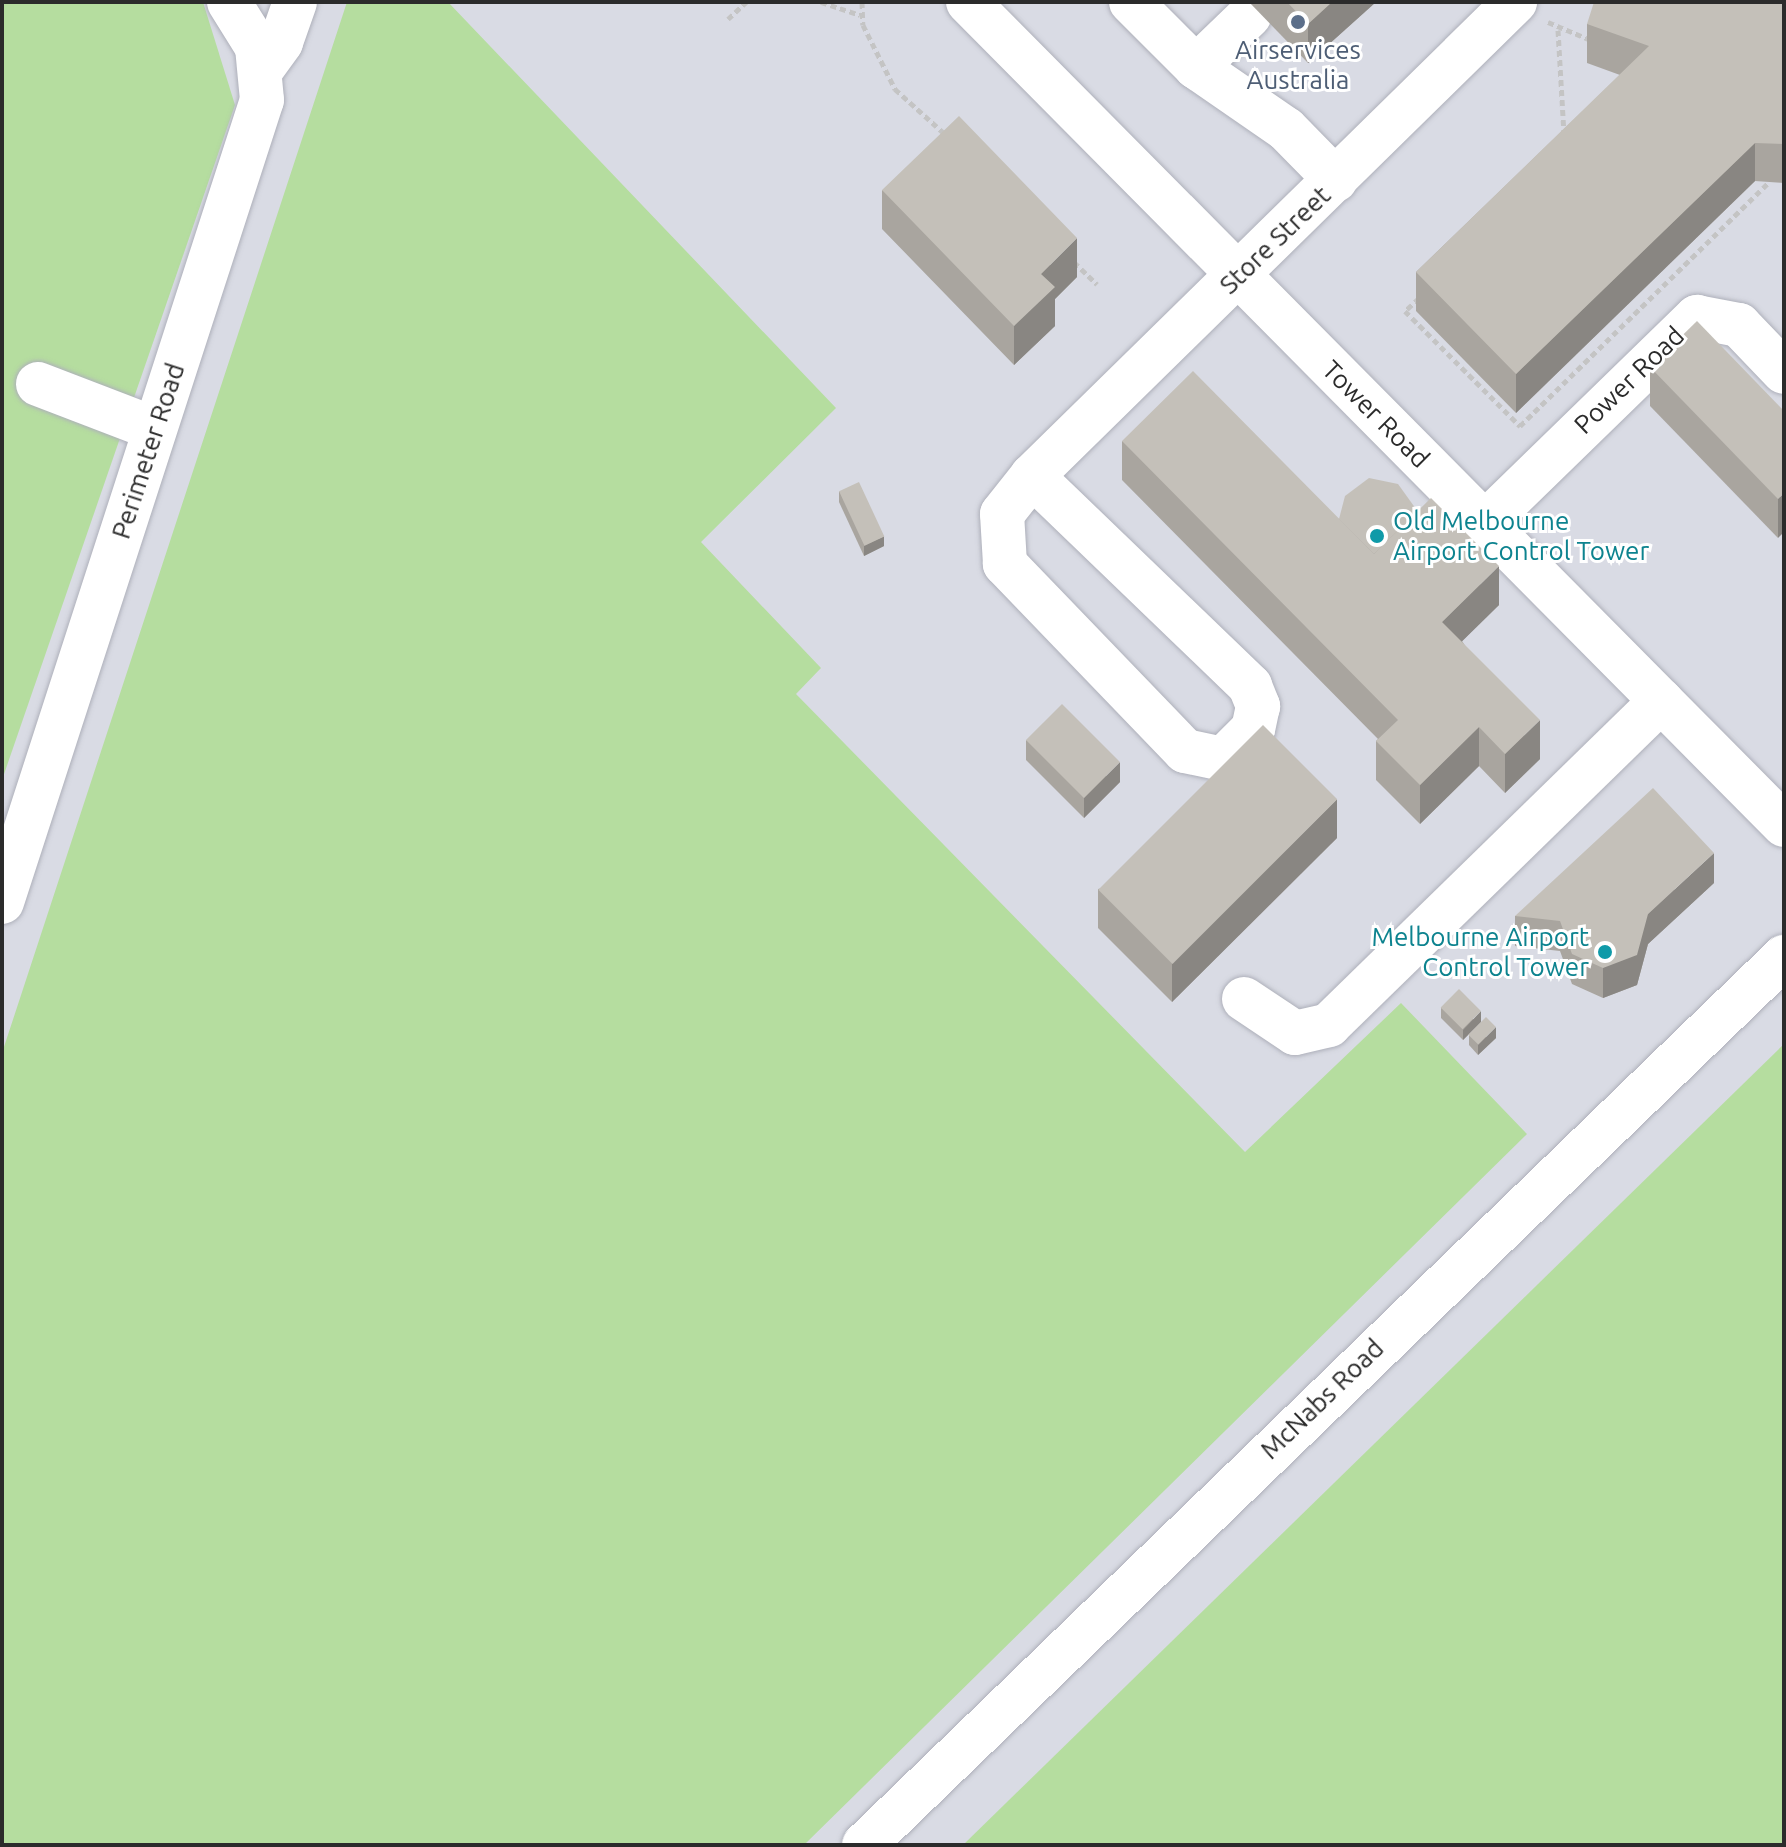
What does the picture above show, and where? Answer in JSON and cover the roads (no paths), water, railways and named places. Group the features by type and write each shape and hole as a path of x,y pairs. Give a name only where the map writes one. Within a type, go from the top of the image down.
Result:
{"street":[{"name":"Perimeter Road","path":"2,902 262,100 257,47 229,2"},
{"path":"261,70 281,42 295,2"},
{"name":"Tower Road","path":"968,2 1784,825"},
{"path":"1131,2 1196,67 1286,129 1336,180"},
{"name":"Store Street","path":"1032,476 1250,686 1258,706 1253,729 1223,759 1185,751 1005,564 1002,514 1032,476 1336,180 1525,7"},
{"path":"1196,67 1249,16"},
{"name":"Power Road","path":"1485,523 1697,317 1739,325 1784,372"},
{"path":"38,384 155,429"},
{"path":"1244,999 1295,1033 1329,1025 1661,701"},
{"name":"McNabs Road","path":"864,1845 1784,957"}],"place":[{"name":"Airservices Australia","path":"1298,22"},
{"name":"Old Melbourne Airport Control Tower","path":"1377,536"},
{"name":"Melbourne Airport Control Tower","path":"1605,952"}]}
